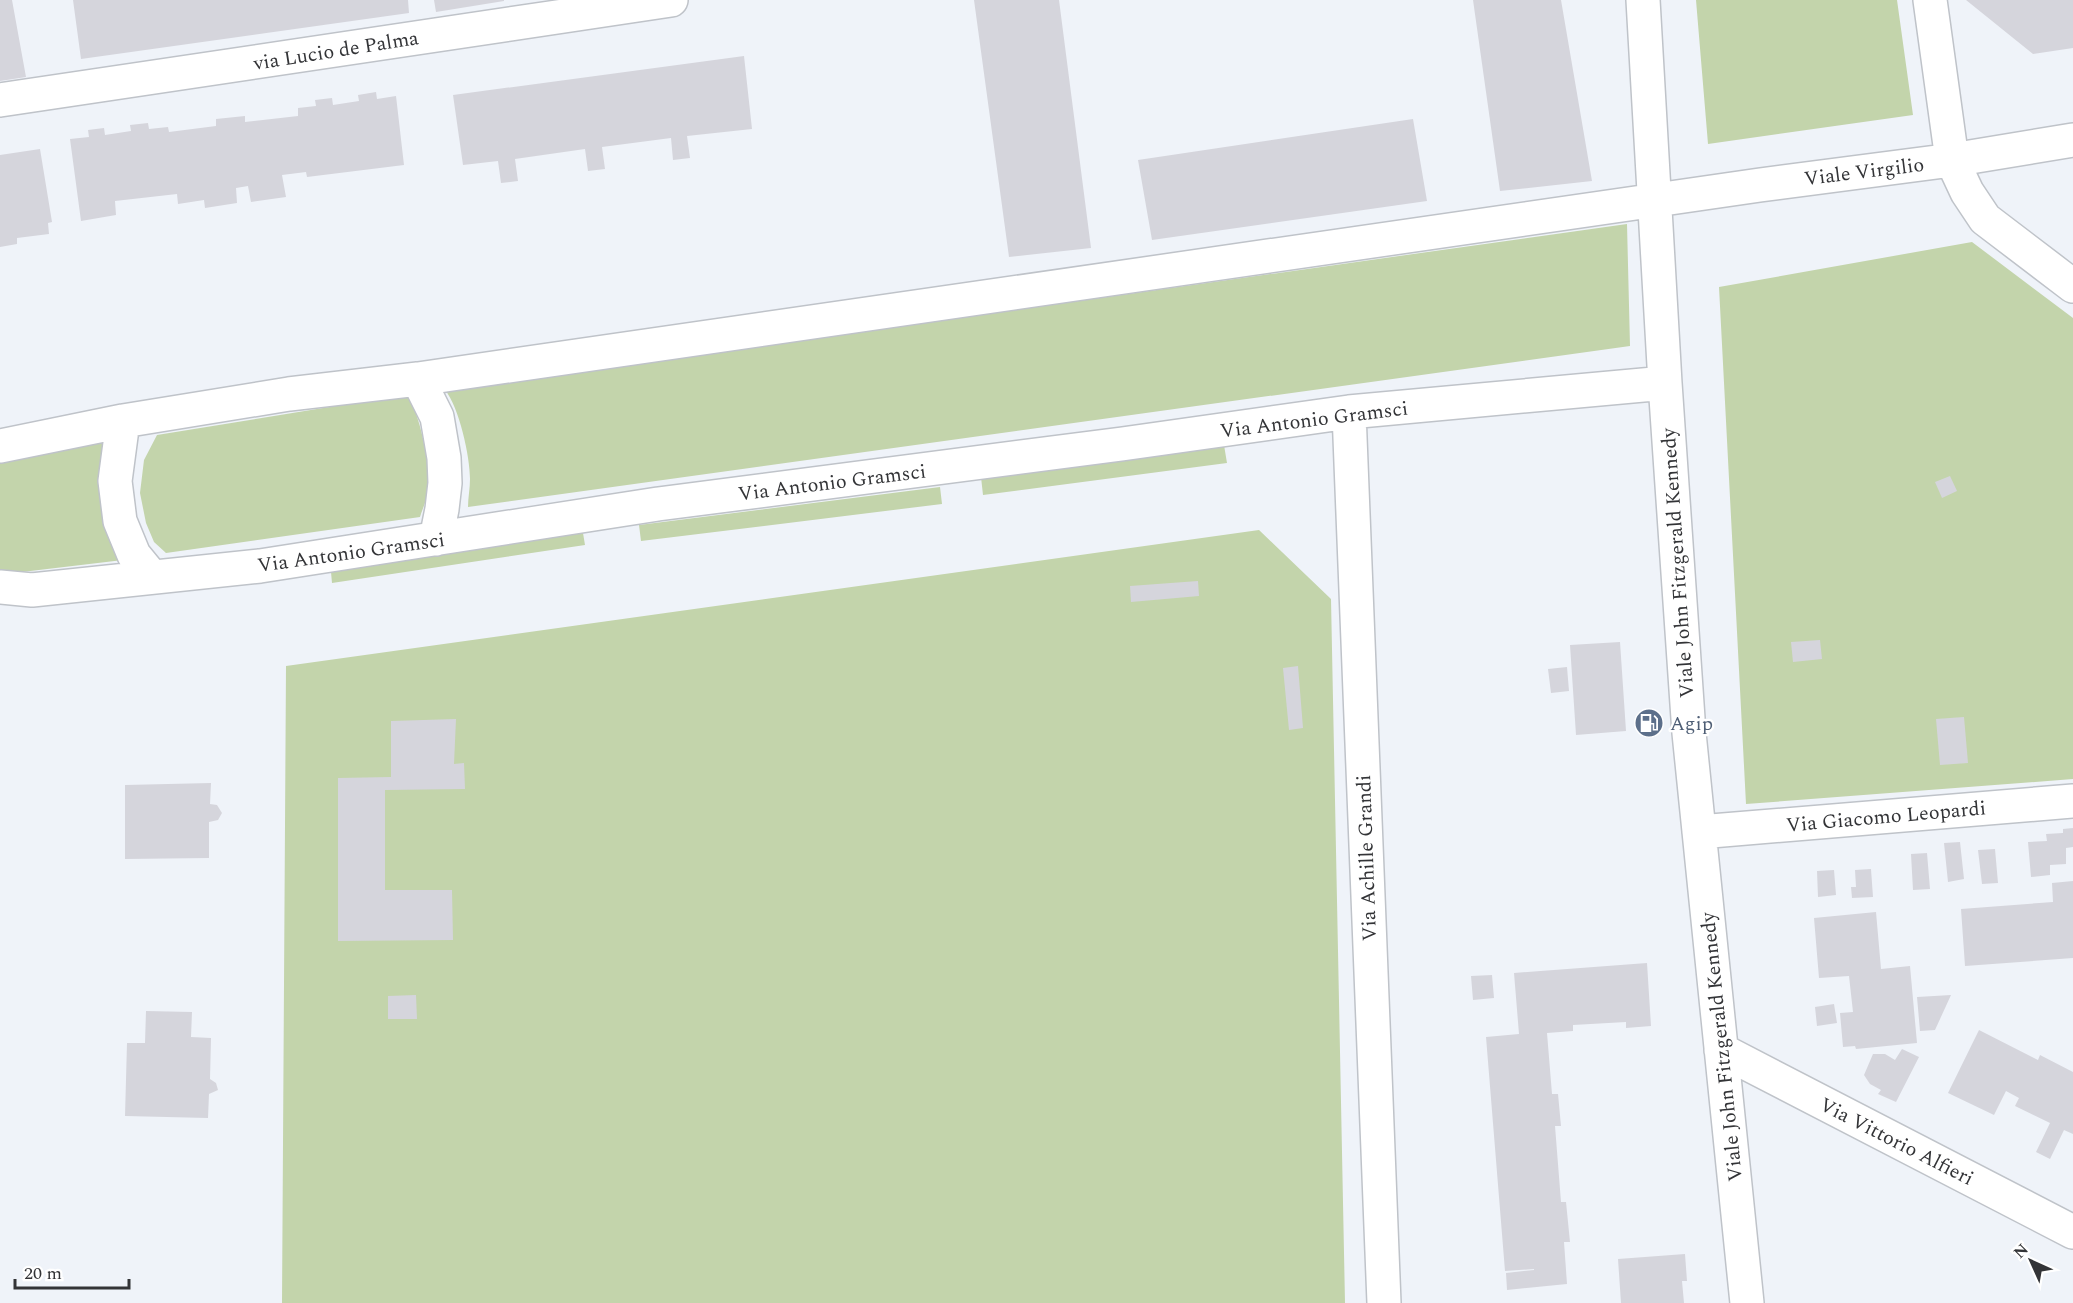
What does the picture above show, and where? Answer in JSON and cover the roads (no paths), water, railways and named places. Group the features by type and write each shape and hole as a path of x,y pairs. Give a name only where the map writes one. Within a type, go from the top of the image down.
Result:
{"street":[{"name":"via Lucio de Palma","path":"0,100 671,0"},
{"name":"Viale John Fitzgerald Kennedy","path":"1643,0 1665,383 1689,733 1747,1303"},
{"path":"1930,0 1952,160 1967,192 1985,219 2073,286"},
{"name":"Viale Virgilio","path":"1654,201 1952,160 2073,140"},
{"path":"0,446 123,421 290,394 418,378 1654,201"},
{"path":"418,378 437,417 444,458 445,483 436,539"},
{"name":"Via Antonio Gramsci","path":"0,587 32,590 260,566 658,504 1349,412 1665,383"},
{"name":"Via Achille Grandi","path":"1349,412 1384,1303"},
{"path":"123,421 115,481 120,521 134,555 153,577"},
{"name":"Via Giacomo Leopardi","path":"1699,832 2073,801"},
{"name":"Via Vittorio Alfieri","path":"1721,1050 2073,1232"}],"place":[{"name":"Agip","path":"1649,723"}]}
